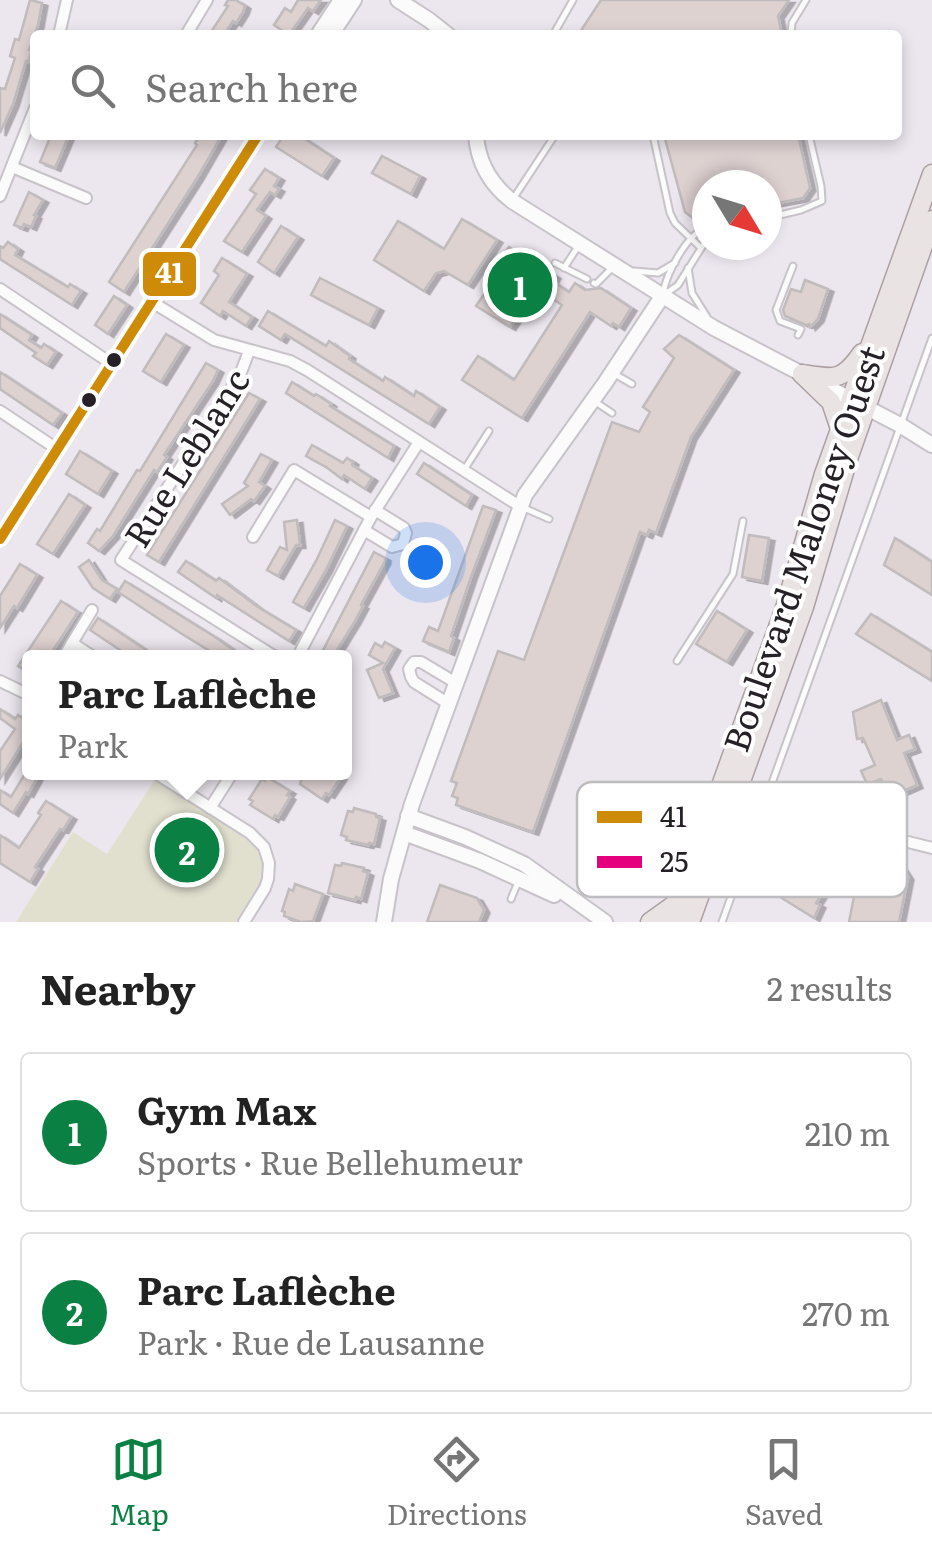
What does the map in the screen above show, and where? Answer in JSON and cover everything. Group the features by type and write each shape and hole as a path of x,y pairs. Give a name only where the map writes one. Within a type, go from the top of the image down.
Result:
{"main road":[{"name":"Boulevard Maloney Ouest","path":"728,782 804,607 834,503 874,336 932,174"},
{"name":"Boulevard Maloney Ouest","path":"735,782 824,474 840,430 858,404 932,220"},
{"path":"802,374 830,378 844,375 874,336"},
{"path":"802,374 831,402 840,430"},
{"name":"Boulevard Maloney Ouest","path":"672,922 681,897"},
{"name":"Boulevard Maloney Ouest","path":"690,922 698,897"},
{"path":"650,922 679,902"}],"street":[{"path":"59,30 67,0"},
{"path":"189,30 207,0"},
{"path":"321,30 341,0"},
{"path":"333,30 354,0"},
{"path":"398,0 441,30"},
{"path":"0,196 30,121"},
{"path":"2,533 255,140"},
{"path":"477,140 482,165 494,185 512,201 714,328 932,445"},
{"path":"12,167 86,198"},
{"path":"0,289 112,364"},
{"path":"384,922 408,816 521,507 663,295"},
{"path":"152,302 206,337 298,365 521,507"},
{"name":"Rue Leblanc","path":"249,350 240,375 121,560 264,650"},
{"path":"0,411 57,449"},
{"path":"301,650 373,514 420,442"},
{"path":"253,537 294,470 404,528 404,544 392,547 364,530"},
{"path":"67,650 92,610"},
{"path":"72,642 84,650"},
{"path":"449,704 414,682 409,668 420,662 456,683"},
{"path":"166,780 260,842 269,871 244,922"},
{"path":"210,808 228,780"},
{"path":"408,816 524,864 599,920"},
{"path":"404,833 480,861 578,905"},
{"path":"907,842 932,848"}],"lane":[{"path":"556,30 573,0"},
{"path":"791,30 806,0"},
{"path":"512,201 552,140"},
{"path":"654,140 670,213 690,239"},
{"path":"782,214 822,201 810,140"},
{"path":"663,295 666,280 692,237"},
{"path":"564,268 579,244"},
{"path":"663,295 678,284 692,260"},
{"path":"554,263 596,284 616,267 652,274 677,261"},
{"path":"688,266 694,300 714,328"},
{"path":"793,266 776,310 780,321 801,329 798,335"},
{"path":"772,782 932,338"},
{"path":"612,372 632,384"},
{"path":"593,400 612,413"},
{"path":"464,470 489,430"},
{"path":"521,507 549,520"},
{"path":"677,661 733,574 743,520"},
{"path":"510,899 519,880"},
{"path":"722,922 731,897"}],"green space":[{"path":"155,780 166,780 260,842 269,871 244,922 16,922 73,832 107,854"}],"building":[{"path":"30,0 42,3 36,30 30,30 30,56 0,133 0,88 5,89 15,58 10,56 15,39 19,40"},
{"path":"228,0 236,0 245,6 227,30 212,30 228,6"},
{"path":"298,0 321,0 313,11 308,8 293,30 274,25 285,8 291,12"},
{"path":"601,0 789,0 778,16 781,30 581,30"},
{"path":"49,140 67,140 55,168 40,162"},
{"path":"219,140 124,292 109,282 195,143"},
{"path":"281,140 307,140 334,158 322,176 276,147"},
{"path":"665,140 799,140 810,188 803,198 782,202 782,170 692,170 692,217 685,212"},
{"path":"382,156 420,176 411,194 372,173"},
{"path":"265,169 279,178 274,186 279,189 275,195 270,192 257,210 266,216 242,252 224,241 256,194 250,190"},
{"path":"29,192 43,200 31,227 24,224 22,228 14,225"},
{"path":"462,219 497,240 468,285 444,271 436,273 424,291 374,260 398,221 444,249"},
{"path":"281,226 298,237 274,273 258,262"},
{"path":"8,242 18,249 15,255 81,291 72,305 0,259 0,246 3,248"},
{"path":"509,247 555,276 552,281 569,292 575,283 585,290 601,288 631,308 619,327 590,312 522,418 462,380 478,356 514,380 562,305 536,288 510,327 476,306 503,267 498,264"},
{"path":"222,258 247,274 229,302 252,317 246,326 201,303 219,275 214,271"},
{"path":"320,278 378,308 369,325 311,295"},
{"path":"805,280 828,289 818,319 810,327 785,316 783,310 791,289 801,292"},
{"path":"114,296 127,305 108,334 95,325"},
{"path":"268,311 326,346 329,341 383,381 385,377 414,396 416,391 440,407 429,424 285,334 281,340 259,326"},
{"path":"0,314 32,335 29,340 56,352 47,365 0,328"},
{"path":"166,334 184,345 161,382 143,371"},
{"path":"679,335 734,370 691,437 656,533 640,532 533,832 456,805 458,798 452,796 457,783 451,781 498,651 524,660 612,422 639,432 650,412 643,407 674,358 664,349"},
{"path":"206,363 218,370 213,381 157,472 154,470 113,536 99,551 88,543 97,529 100,531 137,470 140,471"},
{"path":"0,372 62,413 53,425 0,389"},
{"path":"292,382 394,446 388,458 286,393"},
{"path":"249,393 260,399 159,562 147,555"},
{"path":"312,445 343,463 347,458 353,462 372,478 365,489 306,456"},
{"path":"80,451 112,471 98,494 66,474"},
{"path":"261,454 272,460 259,482 265,486 254,501 251,499 230,515 222,504 248,486 244,483"},
{"path":"424,463 472,495 466,506 417,474"},
{"path":"69,494 85,505 53,554 37,544"},
{"path":"483,506 496,510 451,636 454,638 449,652 423,641 429,627 438,631"},
{"path":"297,520 300,545 296,545 278,576 267,570 280,547 287,550 284,522"},
{"path":"335,520 347,526 304,608 293,602"},
{"path":"749,535 769,538 762,581 742,577"},
{"path":"895,538 932,562 932,595 884,565"},
{"path":"374,552 385,558 337,650 323,650"},
{"path":"89,560 102,580 117,589 110,599 93,588 79,567"},
{"path":"186,561 216,581 219,578 296,630 289,641 178,572"},
{"path":"20,564 37,575 0,628 0,596"},
{"path":"125,581 234,650 208,650 118,592"},
{"path":"61,601 78,612 53,650 29,650"},
{"path":"717,611 747,630 727,662 696,644"},
{"path":"871,614 932,652 932,681 856,634"},
{"path":"98,618 146,650 120,650 90,630"},
{"path":"385,642 395,648 383,669 393,693 379,698 367,670 383,663 369,655 375,643 382,647"},
{"path":"881,700 897,740 909,735 915,749 904,753 917,785 907,789 907,782 866,782 861,771 875,765 863,738 857,739 853,712"},
{"path":"0,709 15,719 18,715 22,718 22,744 0,779 0,751 15,729 0,718"},
{"path":"22,779 36,780 13,813 0,804 0,790 11,797"},
{"path":"261,780 272,780 290,791 278,817 273,819 250,805 253,801 249,799"},
{"path":"301,780 339,780 322,799 300,784"},
{"path":"46,801 71,817 35,867 38,869 30,882 0,863 0,835 19,848"},
{"path":"354,808 380,818 374,844 346,840 341,835 348,811 353,812"},
{"path":"335,865 364,868 368,873 361,899 328,893"},
{"path":"295,884 323,894 313,921 301,922 284,916 289,889 293,891"},
{"path":"440,885 477,898 484,910 479,922 427,922"},
{"path":"780,897 820,897 814,918"},
{"path":"854,897 904,897 899,922 849,922"}],"transit line":[{"name":"41","path":"0,539 255,140"}],"place":[{"name":"Gym Max","path":"520,285"},
{"name":"Parc Laflèche","path":"187,850"}]}
